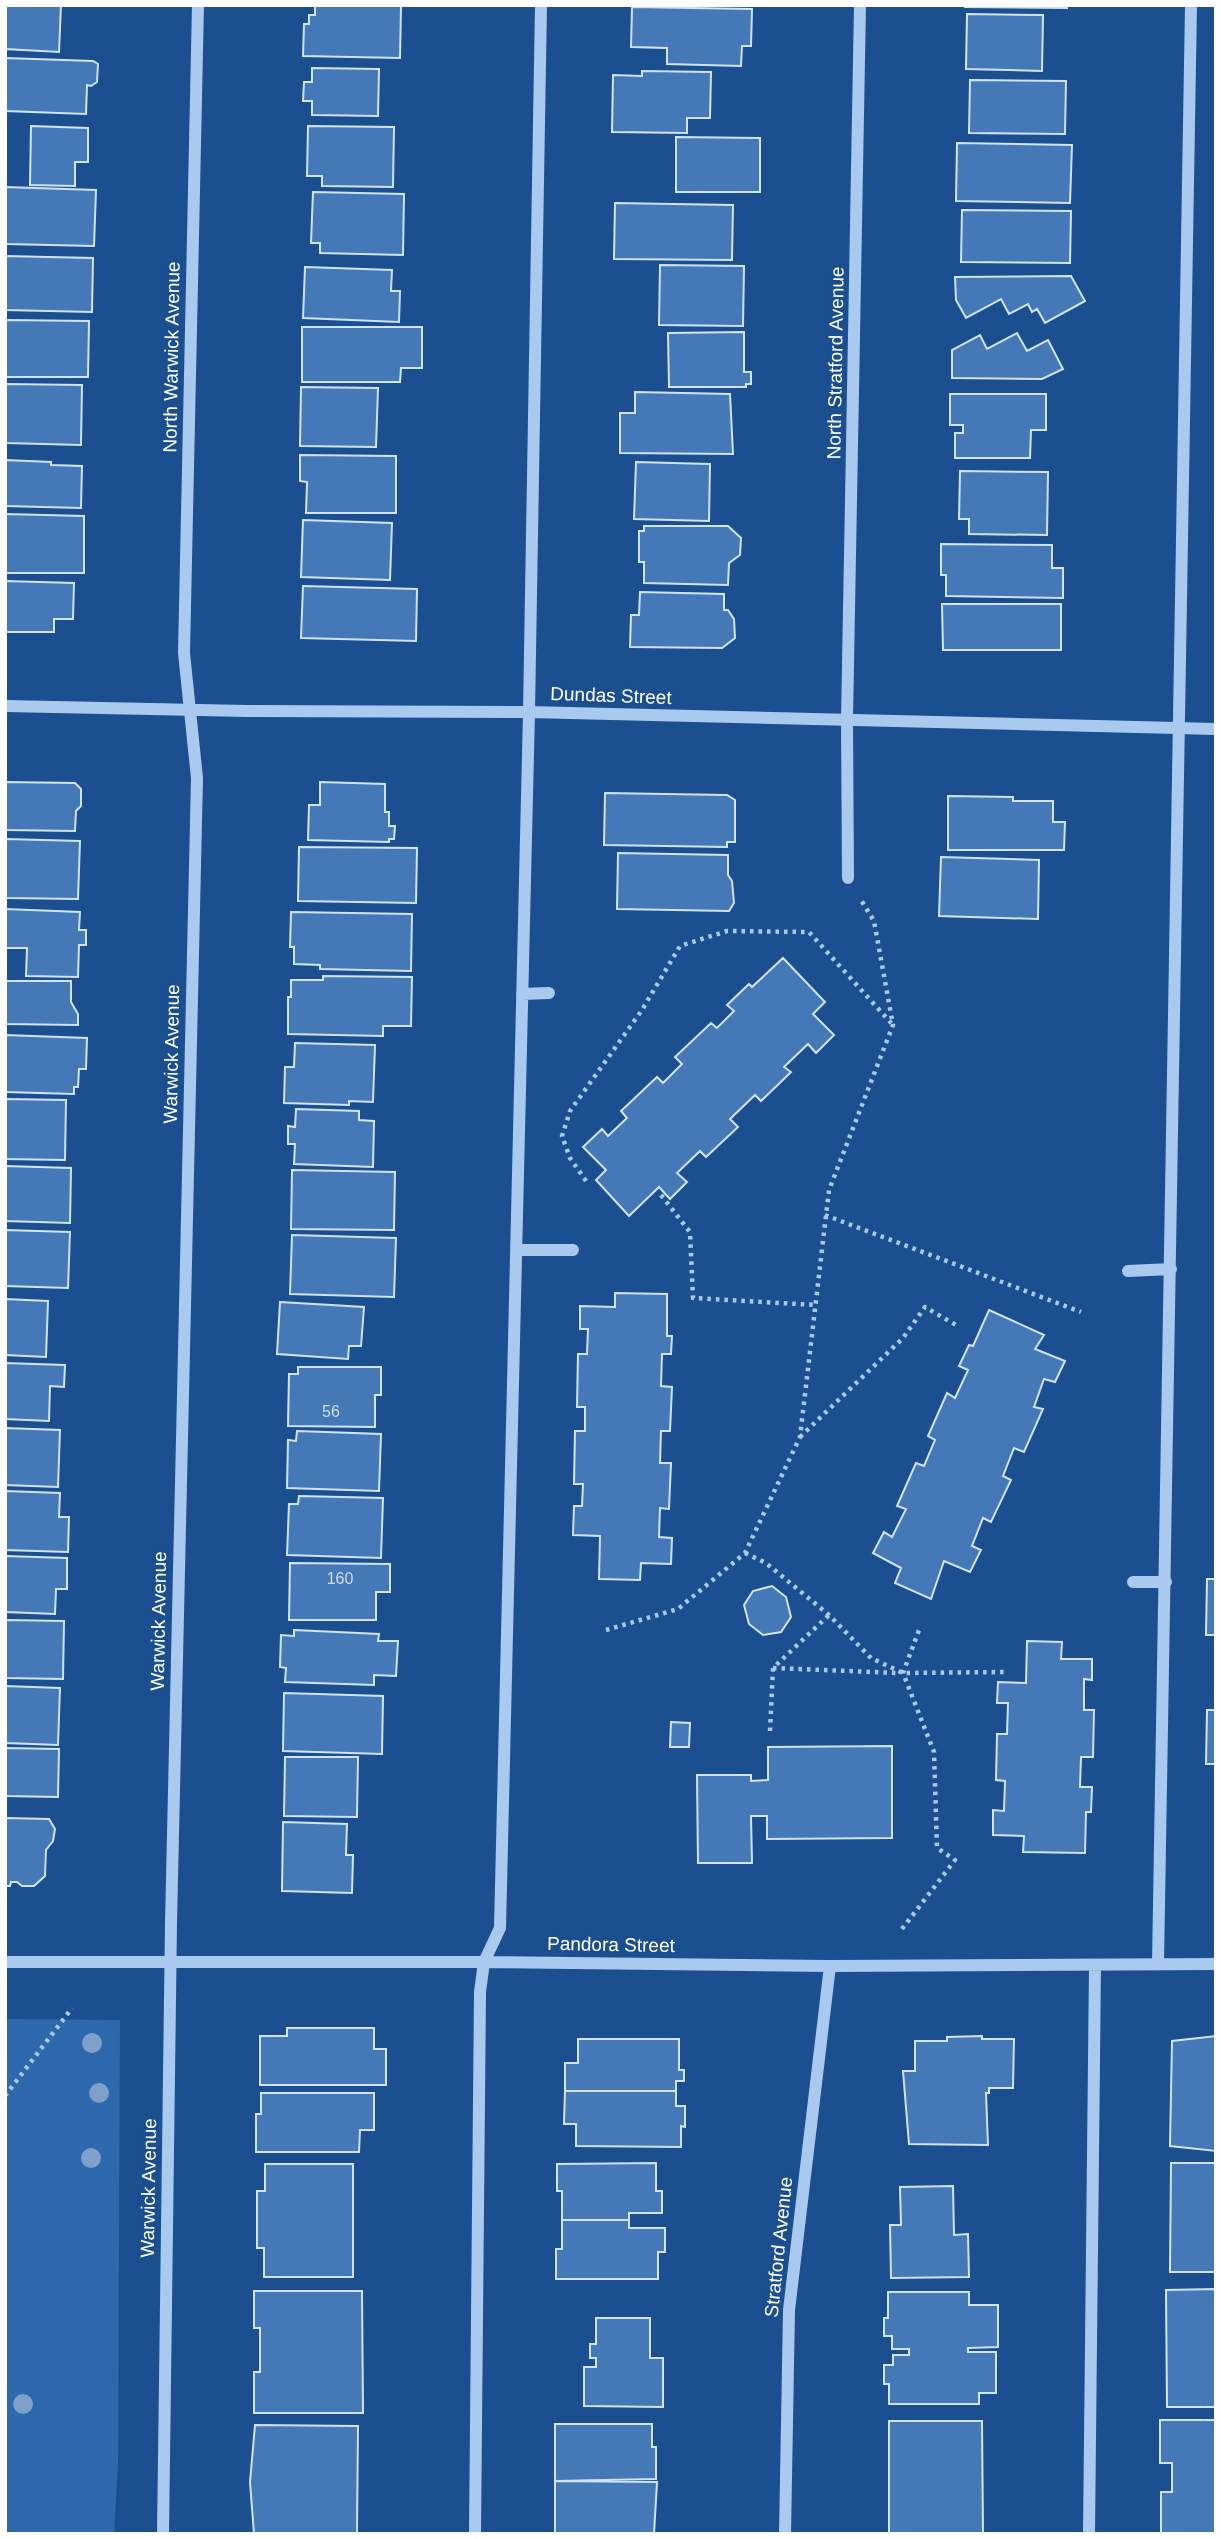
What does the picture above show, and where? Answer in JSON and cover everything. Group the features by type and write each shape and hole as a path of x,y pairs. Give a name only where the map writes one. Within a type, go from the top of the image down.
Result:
{"street":[{"name":"North Warwick Avenue","path":"189,710 184,653 198,5"},
{"path":"475,2534 480,1992 484,1962 499,1928 529,712 541,5"},
{"name":"North Stratford Avenue","path":"847,720 860,5"},
{"path":"1158,1964 1191,5"},
{"name":"Dundas Street","path":"5,706 529,712 1216,729"},
{"name":"Warwick Avenue","path":"163,2534 170,1961 197,778 189,710"},
{"path":"847,720 848,878"},
{"path":"522,994 549,993"},
{"path":"516,1250 573,1250"},
{"path":"1128,1271 1171,1269"},
{"path":"1133,1582 1166,1582"},
{"name":"Pandora Street","path":"5,1962 484,1962 830,1966 1216,1964"},
{"path":"1089,2534 1095,1965"},
{"name":"Stratford Avenue","path":"785,2534 789,2310 830,1966"}],"path":[{"path":"606,1630 678,1609 745,1553 800,1437 829,1190 893,1026 874,921 848,878"},
{"path":"586,1181 570,1158 562,1136 570,1111 642,1010 680,946 727,931 809,932 893,1026"},
{"path":"661,1195 690,1232 693,1298 816,1305"},
{"path":"825,1215 1081,1312"},
{"path":"800,1437 903,1338 926,1307 956,1325"},
{"path":"745,1553 766,1563 829,1615 871,1658 903,1673"},
{"path":"770,1731 773,1668 829,1615"},
{"path":"902,1929 955,1860 937,1848 934,1752 903,1673 919,1630"},
{"path":"773,1668 903,1673 1007,1672"},
{"path":"5,2096 72,2008"}],"shaded area":[{"path":"5,2019 120,2020 118,2464 114,2534 5,2534"}],"building":[{"path":"5,5 61,5 59,52 5,49"},
{"path":"315,5 401,5 400,58 303,56 304,24 309,24 309,15 315,15"},
{"path":"1067,5 1067,8 965,7"},
{"path":"632,7 752,9 751,46 742,46 741,66 667,64 667,48 631,47"},
{"path":"967,14 1043,15 1042,71 966,69"},
{"path":"5,58 93,61 98,64 97,82 91,86 87,85 86,114 5,111"},
{"path":"312,68 379,69 378,116 312,115 312,101 303,101 304,82 312,82"},
{"path":"642,71 711,72 710,118 687,118 687,133 612,132 613,75 642,76"},
{"path":"970,80 1066,81 1065,134 969,133"},
{"path":"31,126 88,128 88,162 75,162 75,186 30,185"},
{"path":"308,126 394,127 393,187 322,186 322,176 307,176"},
{"path":"676,137 760,138 760,192 676,192"},
{"path":"957,143 1072,145 1070,203 956,201"},
{"path":"5,187 96,190 94,246 5,244"},
{"path":"313,192 404,194 403,255 320,253 320,243 311,243"},
{"path":"615,203 733,205 732,260 614,259"},
{"path":"962,210 1071,211 1070,263 961,262"},
{"path":"5,256 93,258 92,312 5,310"},
{"path":"660,265 744,266 743,326 659,325"},
{"path":"305,267 392,270 391,291 400,291 399,322 303,318"},
{"path":"1071,276 1085,301 1045,323 1037,309 1032,312 1028,304 1009,314 1001,299 966,318 956,300 955,277"},
{"path":"5,320 89,321 88,377 5,377"},
{"path":"302,327 422,327 422,368 401,368 400,382 302,382"},
{"path":"744,332 744,372 751,372 751,384 746,384 746,387 669,387 668,333"},
{"path":"1017,333 1027,351 1048,340 1063,369 1042,379 952,378 952,350 980,335 987,349"},
{"path":"5,384 82,385 81,445 5,443"},
{"path":"301,387 378,388 376,447 300,446"},
{"path":"635,392 730,394 733,454 620,453 620,413 635,413"},
{"path":"950,394 1046,394 1046,430 1031,430 1030,458 955,458 955,433 963,433 963,425 950,425"},
{"path":"300,455 396,456 396,513 306,513 307,482 300,481"},
{"path":"5,460 82,466 81,508 5,506"},
{"path":"636,462 710,464 709,521 634,519"},
{"path":"960,471 1048,472 1047,535 969,534 969,519 959,519"},
{"path":"5,514 84,516 84,573 5,573"},
{"path":"303,520 392,523 390,580 301,577"},
{"path":"644,526 728,526 741,538 740,555 729,563 728,585 644,583 644,562 639,562 639,531 644,531"},
{"path":"941,544 1052,545 1052,568 1063,568 1063,598 946,596 946,575 941,575"},
{"path":"5,581 74,583 73,619 54,619 54,632 5,632"},
{"path":"303,586 417,589 416,641 301,638"},
{"path":"640,592 724,594 724,610 728,610 734,619 735,638 722,648 630,647 631,615 639,615"},
{"path":"942,604 1061,604 1061,650 943,650"},
{"path":"5,782 75,783 81,789 81,806 76,811 75,831 5,830"},
{"path":"320,782 385,784 385,812 389,812 389,826 395,826 394,839 389,839 389,842 308,840 309,805 320,805"},
{"path":"605,793 727,795 735,800 735,842 727,842 727,847 604,845"},
{"path":"948,796 1053,801 1053,822 1065,822 1064,850 948,850"},
{"path":"5,839 80,841 78,899 5,898"},
{"path":"299,847 417,848 416,903 298,901"},
{"path":"618,853 728,855 728,875 732,881 734,903 729,911 617,909"},
{"path":"941,857 1039,860 1038,919 939,916"},
{"path":"5,909 80,912 79,930 86,930 86,945 79,945 78,977 26,976 27,948 5,948"},
{"path":"291,912 412,914 411,971 320,969 320,965 294,964 294,947 290,947"},
{"path":"783,958 825,1002 813,1014 834,1035 816,1053 808,1044 784,1067 791,1072 761,1101 755,1095 730,1119 738,1127 706,1157 700,1151 677,1173 687,1182 670,1199 659,1187 629,1216 596,1180 606,1170 583,1147 602,1129 608,1136 627,1118 621,1111 657,1077 663,1083 682,1064 675,1057 711,1023 717,1028 734,1011 727,1005 749,984 752,987"},
{"path":"323,976 412,977 411,1026 383,1026 383,1036 288,1034 291,980 323,980"},
{"path":"5,981 71,981 71,1002 78,1014 78,1025 5,1024"},
{"path":"5,1035 87,1038 86,1069 79,1069 78,1087 74,1087 74,1094 5,1092"},
{"path":"295,1043 375,1045 373,1102 349,1101 349,1105 284,1103 285,1067 294,1067"},
{"path":"5,1099 66,1100 65,1160 5,1159"},
{"path":"296,1109 359,1111 359,1120 374,1121 373,1167 294,1164 295,1144 288,1144 288,1126 295,1127"},
{"path":"5,1166 71,1168 70,1223 5,1221"},
{"path":"292,1170 395,1172 394,1230 291,1229"},
{"path":"5,1230 70,1232 68,1288 5,1286"},
{"path":"292,1235 396,1238 394,1297 290,1294"},
{"path":"615,1293 667,1294 667,1336 672,1336 671,1354 662,1354 661,1386 672,1387 670,1431 661,1431 660,1463 671,1463 669,1509 660,1508 659,1537 672,1538 671,1564 641,1563 640,1580 599,1579 600,1536 573,1535 574,1506 582,1506 583,1484 574,1484 575,1431 585,1431 585,1407 577,1407 578,1354 587,1354 588,1329 580,1329 580,1306 615,1307"},
{"path":"5,1299 48,1301 46,1357 5,1355"},
{"path":"280,1302 364,1307 361,1346 349,1346 348,1359 277,1354"},
{"path":"989,1310 1044,1335 1035,1349 1065,1361 1055,1382 1044,1379 1034,1407 1043,1409 1024,1452 1014,1448 1003,1476 1011,1480 991,1522 983,1518 972,1546 981,1550 970,1572 944,1561 931,1599 895,1583 901,1568 873,1553 884,1532 892,1537 906,1509 897,1506 916,1463 924,1466 935,1440 928,1436 947,1393 955,1398 968,1370 959,1366 969,1345 973,1346"},
{"path":"5,1363 65,1365 64,1387 50,1386 49,1421 5,1419"},
{"path":"298,1367 381,1367 381,1395 375,1395 375,1427 288,1426 289,1374 298,1374"},
{"path":"5,1428 60,1430 58,1487 5,1485"},
{"path":"297,1431 381,1434 379,1491 287,1488 288,1440 296,1441"},
{"path":"5,1491 60,1493 59,1517 69,1517 68,1552 5,1550"},
{"path":"299,1496 383,1498 381,1558 287,1555 289,1504 298,1504"},
{"path":"5,1556 67,1558 67,1589 56,1589 55,1614 5,1612"},
{"path":"290,1563 390,1564 390,1592 376,1592 376,1620 289,1620"},
{"path":"1207,1579 1216,1579 1216,1635 1206,1635"},
{"path":"772,1586 786,1597 791,1617 781,1632 763,1635 749,1624 744,1605 753,1591"},
{"path":"5,1620 64,1621 63,1679 5,1678"},
{"path":"294,1630 379,1634 378,1641 398,1641 396,1676 374,1675 374,1685 285,1682 286,1668 280,1667 281,1635 294,1636"},
{"path":"1027,1641 1062,1642 1061,1659 1092,1659 1092,1680 1084,1679 1084,1710 1094,1710 1093,1757 1081,1757 1080,1787 1092,1787 1091,1812 1086,1812 1085,1853 1023,1852 1024,1836 993,1835 993,1810 1004,1811 1005,1781 996,1780 997,1734 1007,1734 1008,1703 997,1703 998,1682 1026,1683"},
{"path":"5,1686 60,1688 58,1745 5,1743"},
{"path":"284,1693 383,1696 382,1754 283,1751"},
{"path":"1207,1710 1216,1710 1216,1764 1206,1764"},
{"path":"671,1722 690,1723 689,1747 670,1747"},
{"path":"892,1746 892,1838 767,1839 767,1816 751,1816 752,1863 698,1863 697,1775 751,1775 751,1781 768,1780 768,1747"},
{"path":"5,1748 59,1749 58,1797 5,1796"},
{"path":"285,1757 358,1757 357,1817 284,1816"},
{"path":"5,1818 49,1819 55,1829 53,1841 46,1850 45,1876 34,1886 11,1882 10,1886 5,1886"},
{"path":"283,1822 347,1824 346,1855 353,1855 352,1893 282,1891"},
{"path":"287,2028 374,2028 374,2049 386,2049 386,2085 260,2085 260,2036 287,2036"},
{"path":"982,2036 982,2039 1014,2039 1013,2088 989,2088 989,2093 986,2093 988,2145 909,2144 903,2071 915,2071 915,2041 947,2041 947,2037"},
{"path":"1216,2036 1216,2151 1170,2146 1172,2041"},
{"path":"578,2039 679,2039 679,2070 684,2070 684,2081 676,2081 676,2091 565,2091 565,2063 578,2063"},
{"path":"565,2091 676,2091 676,2106 685,2106 681,2147 576,2146 576,2124 564,2124"},
{"path":"261,2093 374,2093 374,2130 360,2130 359,2152 256,2152 256,2114 261,2114"},
{"path":"656,2163 656,2191 662,2191 662,2213 629,2213 629,2220 562,2220 562,2191 557,2191 557,2164"},
{"path":"1171,2163 1216,2163 1216,2272 1170,2272"},
{"path":"265,2164 353,2164 353,2277 264,2277 264,2248 257,2248 257,2191 265,2191"},
{"path":"953,2186 954,2235 968,2234 969,2277 891,2278 890,2225 901,2225 900,2187"},
{"path":"562,2220 629,2220 629,2228 665,2228 665,2252 658,2252 658,2279 556,2279 556,2249 562,2249"},
{"path":"1216,2289 1216,2407 1167,2407 1166,2290"},
{"path":"254,2291 362,2291 363,2413 254,2413 254,2372 260,2372 260,2328 254,2328"},
{"path":"888,2292 969,2292 969,2305 998,2305 998,2347 968,2348 968,2352 996,2352 996,2393 979,2393 979,2404 889,2404 889,2384 884,2384 884,2365 893,2365 893,2355 909,2355 909,2349 892,2349 892,2336 884,2336 884,2318 888,2318"},
{"path":"596,2318 650,2318 650,2358 663,2358 663,2407 584,2406 584,2367 596,2367 596,2358 590,2358 590,2344 596,2344"},
{"path":"1160,2420 1216,2420 1216,2534 1161,2533 1161,2492 1172,2492 1172,2463 1160,2463"},
{"path":"889,2421 982,2421 983,2534 889,2534"},
{"path":"555,2424 652,2424 652,2447 656,2447 656,2479 555,2481"},
{"path":"255,2425 358,2426 357,2534 254,2534 250,2482"},
{"path":"555,2481 657,2482 654,2534 555,2534"}]}
